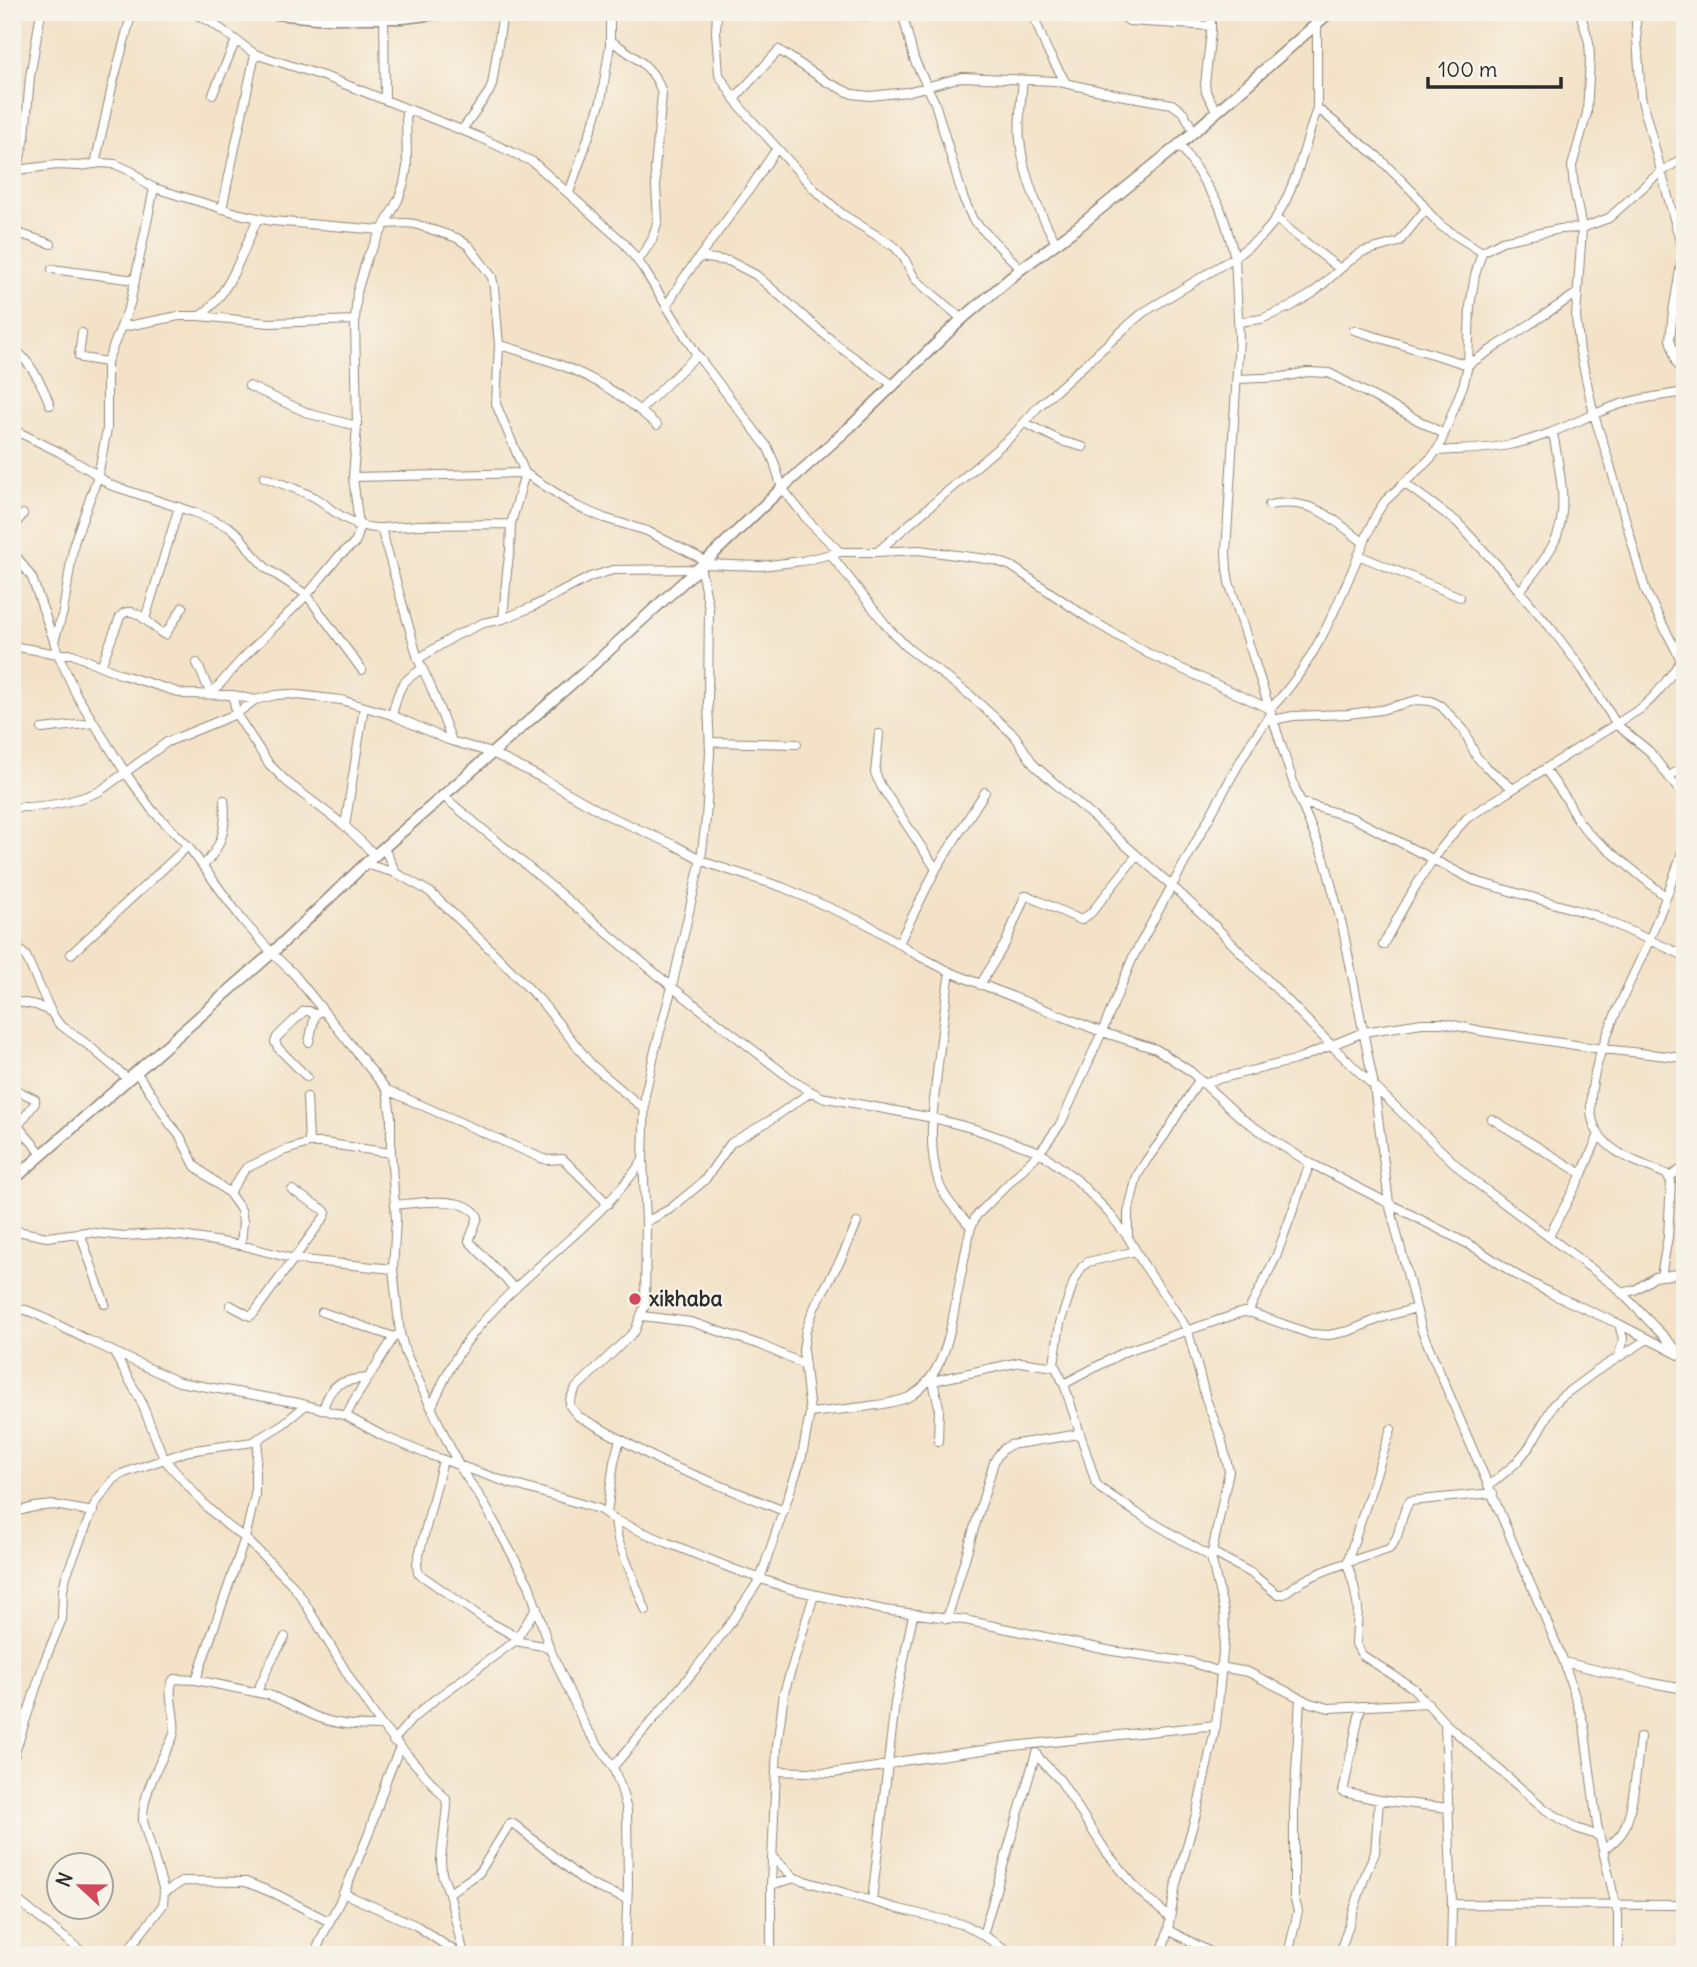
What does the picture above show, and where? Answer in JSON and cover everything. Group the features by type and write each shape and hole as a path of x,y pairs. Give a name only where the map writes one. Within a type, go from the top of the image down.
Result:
{"street":[{"path":"12,190 25,137 30,77 41,12"},
{"path":"95,164 132,12"},
{"path":"191,12 211,22 255,54 385,99 533,162 569,193 624,243 638,261 667,304 696,355 768,447 782,488 835,553 890,630 909,649 971,696 1015,736 1034,765 1215,926 1332,1046 1471,1178 1621,1293 1684,1357"},
{"path":"258,12 316,18 384,15 403,18 451,12"},
{"path":"462,130 492,85 503,12"},
{"path":"569,193 601,102 610,40 610,12"},
{"path":"717,12 719,75 734,99 815,190 842,214 895,247 915,279 962,319"},
{"path":"855,12 865,16 871,12"},
{"path":"902,12 914,60 940,119 963,197 973,220 1021,269"},
{"path":"1032,12 1047,50 1066,83"},
{"path":"1116,12 1129,21 1211,26"},
{"path":"1211,12 1205,84 1206,92 1217,112"},
{"path":"12,1181 272,953 379,851 593,665 850,427 962,319 1180,144 1330,12"},
{"path":"1383,945 1432,859 1467,818 1617,725 1653,699 1683,658 1647,592 1594,415 1580,351 1576,294 1581,228 1572,166 1587,113 1590,50 1580,12"},
{"path":"1637,12 1641,97 1662,171 1680,220 1683,252 1670,339 1676,362 1685,378"},
{"path":"384,15 385,99"},
{"path":"877,552 1013,435 1038,407 1144,312 1235,257 1262,236 1286,200 1317,108 1317,23"},
{"path":"213,94 236,40"},
{"path":"610,40 655,75 662,94 656,169 658,220 653,240 638,261"},
{"path":"734,99 779,50 852,94 870,96 907,92 962,77 1066,83 1119,96 1172,104 1184,113 1194,132"},
{"path":"222,209 255,54"},
{"path":"1023,80 1020,140 1029,186 1056,243"},
{"path":"1317,108 1377,156 1415,194 1441,226 1482,252"},
{"path":"211,694 307,595 339,556 355,543 358,536 353,477 357,426 357,292 367,258 398,200 404,183 407,167 406,109"},
{"path":"12,133 25,137"},
{"path":"1180,144 1219,205 1235,257 1237,379 1227,569 1300,802 1325,861 1343,929 1374,1086 1389,1203 1422,1331 1564,1662 1582,1717 1600,1836 1618,1914 1618,1955"},
{"path":"667,304 777,148"},
{"path":"810,1413 889,1403 909,1397 930,1381 946,1347 971,1227 976,1216 1040,1152 1060,1123 1129,966 1171,885 1252,741 1307,664 1377,513 1385,501 1437,451 1465,383 1470,306 1482,252 1502,241 1560,229 1581,228 1609,218 1662,171 1685,156"},
{"path":"17,170 57,165 115,164 133,172 154,188 258,218 383,227 406,223 457,237 468,246 492,277 499,345 496,404 525,473 576,506 647,531 701,565 709,608 710,742 706,819 701,859 673,987 655,1050 644,1109 646,1298 635,1331 576,1388 570,1399 571,1409 578,1416 664,1463 784,1511"},
{"path":"54,640 62,612 74,542 98,476 107,429 107,362 130,304 154,188"},
{"path":"1238,322 1261,319 1290,307 1313,293 1362,252 1399,242 1426,209"},
{"path":"201,316 212,308 225,290 258,218"},
{"path":"1276,218 1340,269"},
{"path":"12,231 51,244"},
{"path":"699,257 729,261 756,275 838,346 893,385"},
{"path":"52,269 135,280"},
{"path":"1468,365 1576,294"},
{"path":"122,327 179,316 269,323 355,320"},
{"path":"1354,330 1468,365"},
{"path":"82,333 79,356 107,362"},
{"path":"499,345 560,363 600,382 657,425"},
{"path":"12,346 31,367 50,405"},
{"path":"639,410 696,355"},
{"path":"1237,379 1283,377 1307,372 1329,373 1444,434"},
{"path":"249,386 310,414 357,426"},
{"path":"1437,451 1514,444 1553,432 1616,405 1685,392"},
{"path":"1025,423 1061,441 1083,447"},
{"path":"12,429 59,452 117,489 179,507 229,527 266,568 307,595 362,670"},
{"path":"1520,591 1557,536 1561,519 1562,494 1553,432"},
{"path":"353,477 525,473"},
{"path":"503,619 511,524 525,473"},
{"path":"264,477 320,500 331,510 359,525 372,528 511,524"},
{"path":"1404,483 1457,522 1520,591 1583,670 1617,725 1649,751 1685,798"},
{"path":"1269,505 1288,502 1319,509 1363,542"},
{"path":"145,619 179,507"},
{"path":"12,529 23,514"},
{"path":"381,528 418,659 452,741"},
{"path":"12,550 32,578 58,654 78,696 125,772 152,810 188,846 244,922 294,974 319,1012 387,1090 547,1160 563,1159 608,1204"},
{"path":"418,659 455,636 483,623 503,619 590,577 613,570 701,565 780,565 835,553 928,550 1011,566 1091,620 1149,654 1272,714 1348,714 1381,710 1417,701 1431,701 1441,706 1464,730 1476,756 1485,766 1512,788"},
{"path":"1358,555 1460,597"},
{"path":"101,666 124,611 128,610 145,619 165,635 183,607"},
{"path":"12,646 72,654 184,694 233,695 255,700"},
{"path":"197,663 211,694"},
{"path":"392,715 400,689 408,677 422,669"},
{"path":"12,807 66,803 100,791 167,741 236,715 255,700 289,694 341,700 392,715 452,741 492,753 607,815 717,867 782,887 822,903 867,924 950,972 1102,1032 1156,1049 1190,1071 1240,1117 1310,1163 1474,1248 1552,1294 1684,1357"},
{"path":"233,695 236,715 277,773 379,851 396,873"},
{"path":"345,826 365,707"},
{"path":"42,729 94,723"},
{"path":"879,734 875,773 936,869"},
{"path":"710,742 797,744"},
{"path":"1670,777 1685,765"},
{"path":"1545,769 1589,834 1665,895"},
{"path":"899,943 936,869 985,792"},
{"path":"443,796 673,987 781,1072 811,1092 821,1097 933,1118 975,1129 1040,1152 1077,1180 1128,1237 1188,1331 1229,1471 1211,1555 1224,1612 1225,1632 1216,1725 1161,1955"},
{"path":"203,866 213,856 225,828 224,800"},
{"path":"1300,802 1353,818 1475,881 1594,915 1685,956"},
{"path":"1661,1276 1671,1214 1671,1181 1666,1174 1619,1153 1599,1134 1591,1117 1591,1095 1601,1048 1649,940 1665,895 1682,862 1685,843"},
{"path":"71,954 188,846"},
{"path":"980,985 1006,942 1025,896 1028,895 1081,920 1091,913 1137,855"},
{"path":"365,864 396,873 430,892 465,923 539,999 591,1064 644,1109"},
{"path":"12,943 26,956 51,1012 66,1031 132,1076 151,1093 180,1136 195,1166 229,1193 241,1210 241,1245"},
{"path":"950,972 931,1154 946,1196 971,1227"},
{"path":"12,1001 36,1005 51,1012"},
{"path":"307,1076 275,1042 304,1011 319,1012"},
{"path":"309,1041 319,1012"},
{"path":"1128,1237 1128,1213 1137,1176 1200,1081 1295,1060 1364,1032 1422,1023 1444,1023 1481,1031 1685,1058"},
{"path":"12,1088 35,1099 35,1103 18,1126 42,1154"},
{"path":"387,1090 391,1117 396,1219 393,1269 397,1336 459,1466 482,1500 529,1585 549,1647 585,1726 612,1767 621,1788 627,1810 625,1955"},
{"path":"646,1222 670,1209 704,1181 731,1143 811,1092"},
{"path":"307,1097 309,1143"},
{"path":"1492,1119 1582,1174"},
{"path":"1549,1236 1582,1174 1599,1134"},
{"path":"229,1193 247,1168 309,1143 391,1153"},
{"path":"432,1406 449,1370 470,1337 502,1301 608,1204 643,1160"},
{"path":"1248,1312 1276,1257 1310,1163"},
{"path":"1669,1177 1680,1170 1685,1171"},
{"path":"629,1180 645,1181"},
{"path":"230,1305 250,1316 254,1313 325,1216 326,1213 292,1190"},
{"path":"395,1205 446,1202 474,1212 478,1217 469,1241 515,1289"},
{"path":"612,1767 694,1671 760,1579 803,1456 810,1413 803,1350 806,1330 815,1306 857,1223"},
{"path":"12,1230 47,1237 94,1232 124,1236 158,1234 241,1245 294,1259 393,1269"},
{"path":"80,1233 105,1304"},
{"path":"1136,1251 1088,1262 1079,1270 1060,1323 1055,1367 1064,1384 1094,1478 1101,1489 1137,1513 1211,1555 1237,1565 1281,1595 1290,1588 1347,1563 1389,1549 1394,1544 1410,1501 1492,1489 1530,1446 1554,1404 1595,1372 1648,1339"},
{"path":"1621,1293 1634,1290 1661,1276 1685,1273"},
{"path":"1631,1303 1634,1290"},
{"path":"1064,1384 1126,1351 1229,1316 1248,1312 1311,1334 1329,1335 1349,1331 1416,1308"},
{"path":"12,1309 36,1314 179,1382 306,1405 346,1416 383,1436 443,1460 509,1483 579,1502 668,1543 760,1579 814,1595 913,1615 986,1624 1138,1656 1248,1672 1310,1703 1329,1708 1428,1703"},
{"path":"322,1312 397,1336"},
{"path":"642,1315 691,1322 761,1345 805,1365"},
{"path":"1619,1324 1623,1339 1619,1356"},
{"path":"346,1416 397,1336"},
{"path":"114,1352 140,1399 164,1459 207,1507 245,1538 290,1582 382,1726 446,1799 442,1874 462,1955"},
{"path":"930,1381 1020,1362 1055,1367"},
{"path":"323,1409 329,1392 341,1382 369,1378"},
{"path":"930,1381 939,1407 938,1441"},
{"path":"12,1762 45,1660 62,1619 66,1576 95,1504 114,1479 188,1451 253,1441 283,1424 306,1405"},
{"path":"1391,1429 1347,1563 1358,1609 1356,1644 1359,1651 1413,1688 1445,1723 1546,1810 1576,1828 1600,1836"},
{"path":"947,1619 1000,1452 1010,1445 1080,1434"},
{"path":"196,1680 245,1538 255,1495 259,1438"},
{"path":"607,1513 620,1439"},
{"path":"443,1460 417,1563 418,1573 516,1639 549,1647"},
{"path":"1485,1475 1501,1476"},
{"path":"12,1513 54,1505 93,1512"},
{"path":"615,1520 618,1540 646,1611"},
{"path":"771,1955 776,1771 784,1693 814,1595"},
{"path":"315,1955 369,1833 397,1744 412,1719 516,1639 537,1607"},
{"path":"872,1901 895,1703 913,1615"},
{"path":"257,1692 285,1637"},
{"path":"1564,1662 1685,1689"},
{"path":"124,1955 163,1905 164,1893 143,1821 143,1812 146,1797 174,1732 170,1684 174,1679 196,1680 280,1698 310,1715 333,1723 382,1726"},
{"path":"1289,1955 1298,1911 1294,1897 1294,1811 1300,1698"},
{"path":"1361,1706 1343,1792 1379,1800 1448,1808"},
{"path":"1445,1723 1452,1904 1451,1955"},
{"path":"776,1771 833,1773 1038,1743 1216,1725"},
{"path":"1603,1850 1615,1841 1627,1819 1640,1737"},
{"path":"984,1935 1038,1743"},
{"path":"1035,1755 1060,1780 1107,1853 1137,1889 1170,1918"},
{"path":"1339,1955 1375,1853 1379,1800"},
{"path":"449,1894 479,1874 510,1823 583,1880 627,1899"},
{"path":"772,1857 795,1878 966,1925 1015,1955"},
{"path":"771,1885 795,1878"},
{"path":"164,1893 183,1881 246,1882 328,1921"},
{"path":"343,1893 416,1926 462,1955"},
{"path":"12,1896 86,1955"},
{"path":"1452,1904 1685,1905"},
{"path":"1168,1930 1216,1955"}],"place":[{"name":"xikhaba","path":"635,1299"}]}
